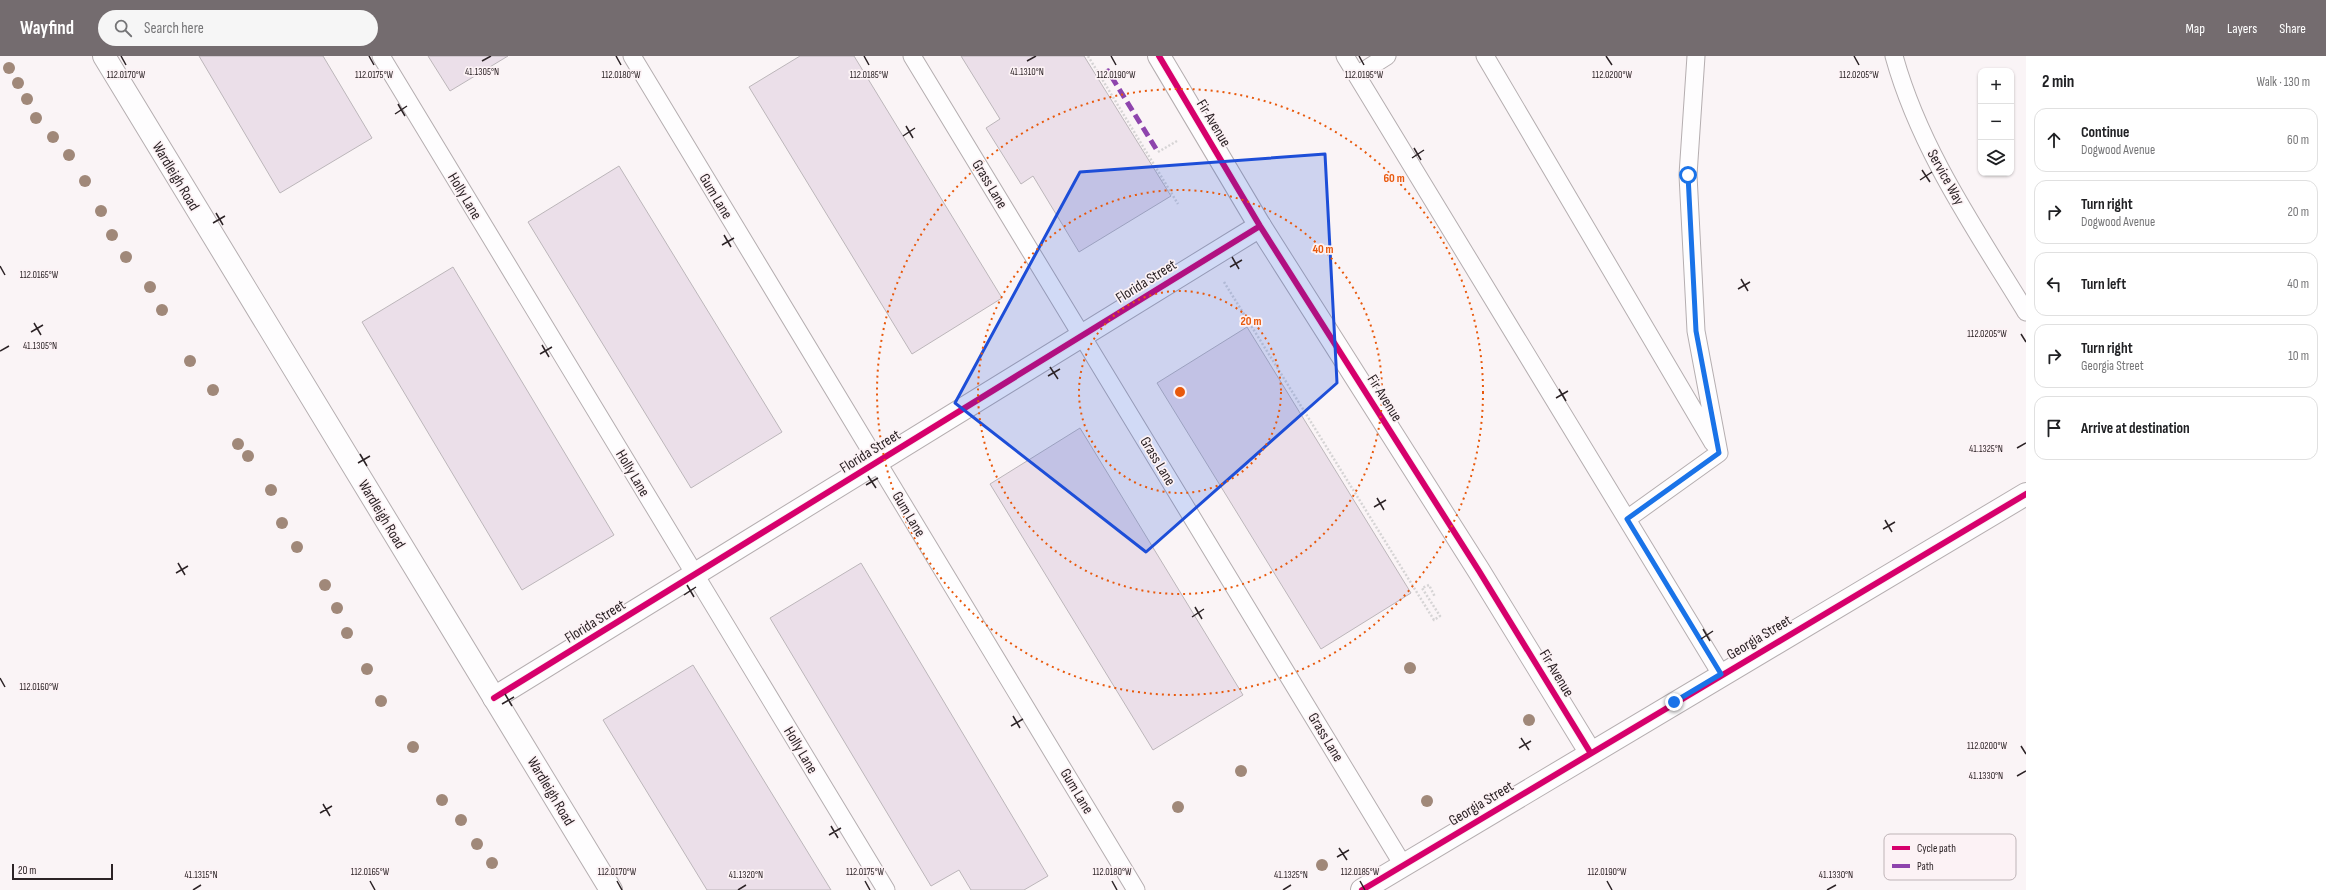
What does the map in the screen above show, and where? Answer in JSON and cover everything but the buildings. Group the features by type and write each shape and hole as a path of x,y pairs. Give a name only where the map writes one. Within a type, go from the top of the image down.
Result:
{"street":[{"name":"Wardleigh Road","path":"104,56 611,890"},
{"name":"Fir Avenue","path":"1159,56 1260,226 1479,571 1590,752"},
{"name":"Florida Street","path":"494,698 1260,226"},
{"name":"Georgia Street","path":"1362,890 1590,752 2026,494"}],"lane":[{"name":"Holly Lane","path":"381,56 886,890"},
{"name":"Gum Lane","path":"632,56 1136,890"},
{"name":"Grass Lane","path":"912,56 1403,865"},
{"path":"1345,56 1721,674"},
{"path":"1357,75 1387,56"},
{"path":"1485,56 1719,453"},
{"path":"1696,56 1688,175 1696,331 1719,453"},
{"name":"Service Way","path":"1894,56 1904,93 1935,162 2026,312"},
{"path":"1627,519 1719,453"}],"path":[{"path":"1088,56 1178,204"},
{"path":"1223,280 1434,620 1440,616 1422,588 1429,585 1435,597"}],"highlighted area":[{"path":"1325,154 1337,383 1146,552 955,403 1080,172"}],"marked path":[{"path":"1101,76 1108,71 1158,152"}],"cycle path":[{"path":"1159,56 1260,226 1479,571 1590,752"},
{"path":"494,698 1260,226"},
{"path":"1362,890 2026,494"}],"route":[{"path":"1674,702 1721,674 1627,519 1719,453 1696,331 1688,175"}]}
